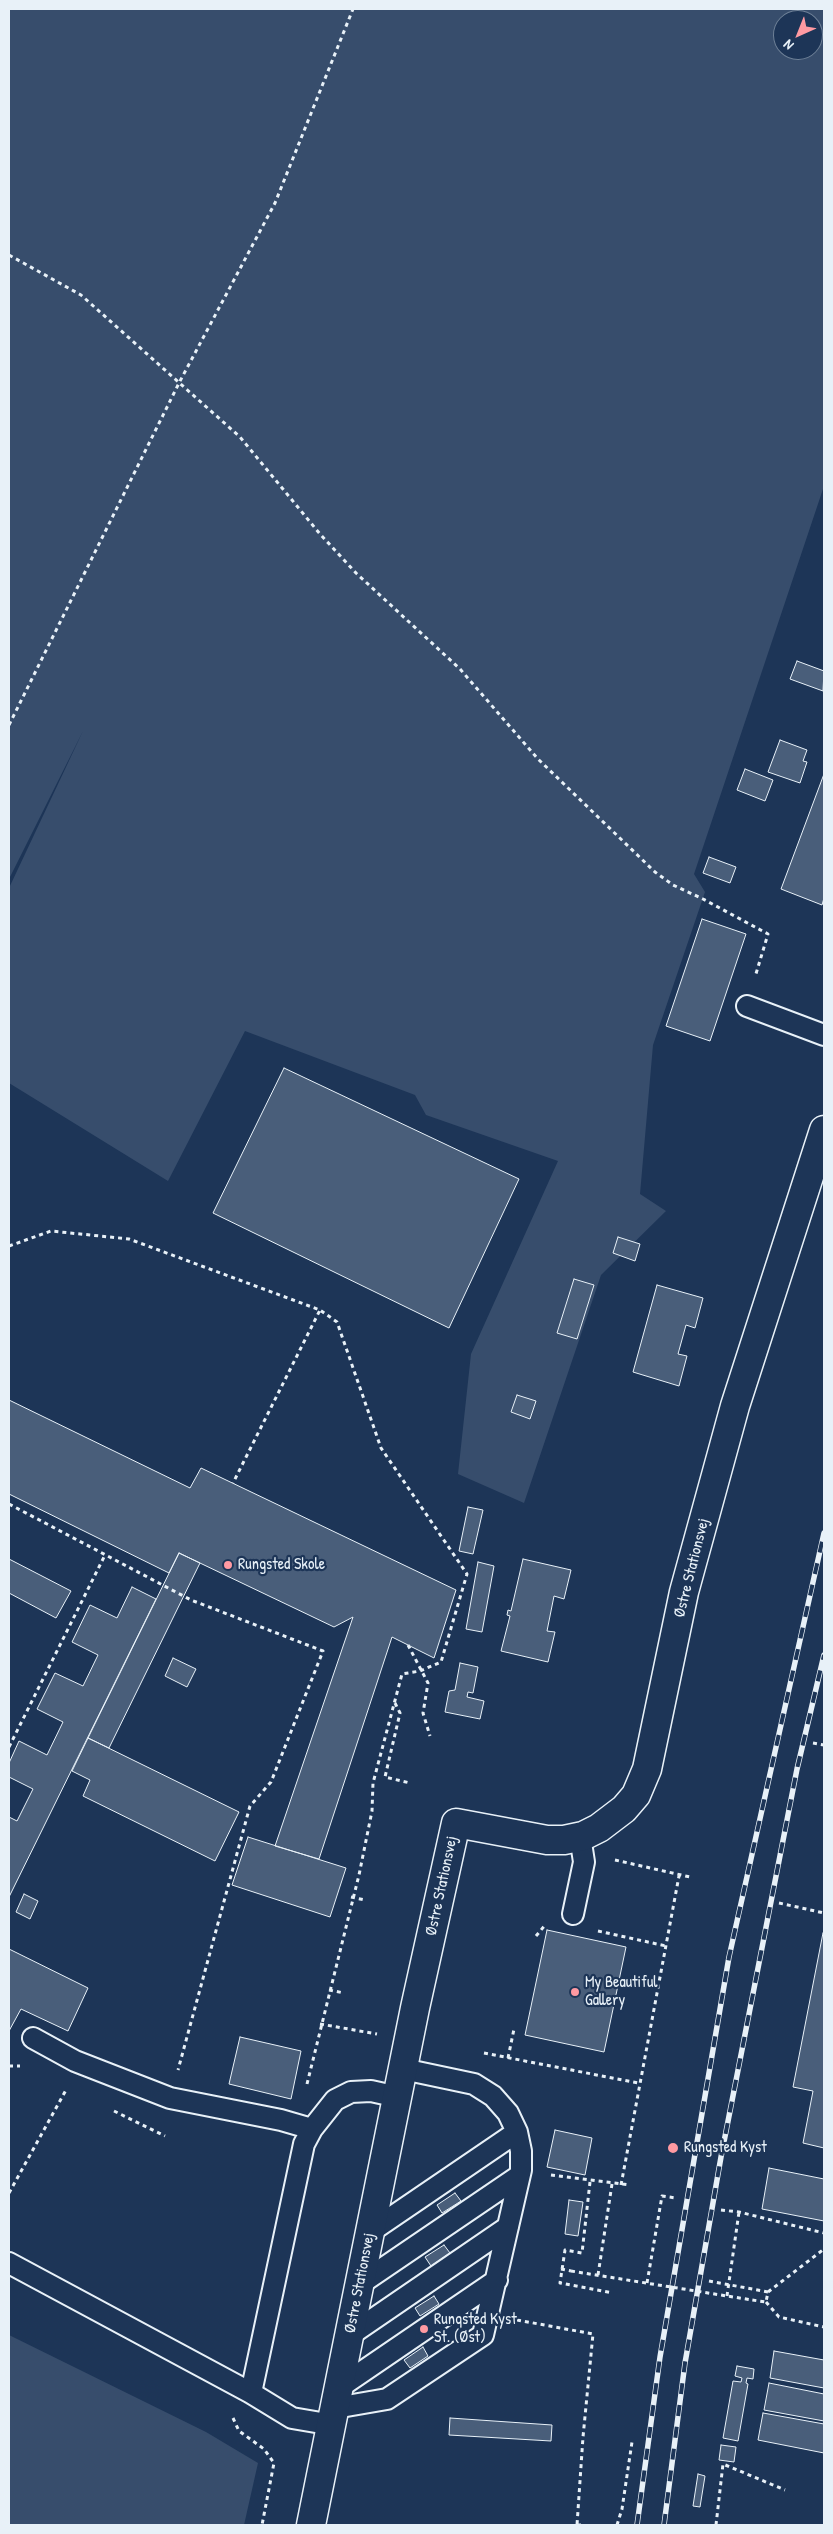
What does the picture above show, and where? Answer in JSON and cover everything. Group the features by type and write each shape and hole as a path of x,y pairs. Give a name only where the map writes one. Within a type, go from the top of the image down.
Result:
{"street":[{"name":"Østre Stationsvej","path":"311,2525 403,2069 456,1824 547,1840 589,1832 624,1809 643,1782 684,1592 735,1406 824,1130"}],"lane":[{"path":"747,1006 824,1035"},
{"path":"573,1914 589,1832"},
{"path":"33,2038 79,2063 170,2098 281,2120 312,2129"},
{"path":"9,2263 251,2393 292,2418 336,2406 386,2399 483,2335 520,2173 521,2152 517,2132 508,2113 493,2096 474,2084 403,2069"},
{"path":"251,2393 298,2162 304,2144 312,2129 336,2100 351,2092 371,2091 398,2096"},
{"path":"370,2232 517,2132"},
{"path":"360,2284 520,2173"},
{"path":"350,2335 508,2227"},
{"path":"336,2406 497,2280"}],"path":[{"path":"9,725 179,383 275,203 353,9"},
{"path":"9,255 82,295 240,437 320,534 356,573 460,670 538,759 655,872 673,886 703,899 768,934 747,1006"},
{"path":"9,1246 51,1231 129,1239 320,1310 337,1322 381,1448 467,1574 441,1662 420,1671 402,1674 373,1783 372,1812"},
{"path":"233,1483 320,1310"},
{"path":"9,1504 191,1600 323,1651 271,1782 250,1806 170,2098"},
{"path":"9,1748 105,1555"},
{"path":"408,1645 428,1683 423,1713 430,1736"},
{"path":"394,1703 400,1713 385,1777 410,1783"},
{"path":"813,1743 824,1745"},
{"path":"589,1832 616,1862 690,1877"},
{"path":"621,2185 679,1876"},
{"path":"352,1897 364,1900"},
{"path":"779,1903 824,1913"},
{"path":"329,1990 344,1993"},
{"path":"508,2058 514,2029"},
{"path":"9,2193 79,2063"},
{"path":"520,2173 630,2185"},
{"path":"590,2182 582,2253 565,2250 560,2283 613,2293"},
{"path":"598,2275 612,2184"},
{"path":"648,2283 662,2196 676,2198"},
{"path":"721,2210 739,2212 824,2233"},
{"path":"726,2296 739,2212"},
{"path":"766,2302 768,2292 824,2248"},
{"path":"562,2269 766,2302 778,2317 824,2327"},
{"path":"709,2281 768,2292"},
{"path":"488,2315 593,2334 582,2436 577,2525 582,2525"},
{"path":"617,2525 622,2509 632,2442"},
{"path":"716,2525 723,2464 785,2490"}],"shaded area":[{"path":"9,9 824,9 824,486 694,874 705,892 653,1045 640,1194 666,1211 601,1275 524,1503 458,1474 471,1354 558,1161 426,1115 415,1095 245,1031 168,1181 9,1083 9,888 83,731 9,879"},
{"path":"9,2335 206,2432 258,2463 244,2525 9,2525"}],"building":[{"path":"797,661 824,671 823,691 790,679"},
{"path":"780,740 807,750 803,761 807,762 800,783 768,772"},
{"path":"745,769 773,780 765,801 737,790"},
{"path":"824,774 824,898 822,905 781,889"},
{"path":"709,857 736,867 730,883 703,873"},
{"path":"702,919 746,934 710,1041 666,1026"},
{"path":"284,1068 519,1179 449,1328 213,1213"},
{"path":"618,1237 640,1244 635,1261 613,1253"},
{"path":"574,1279 594,1285 577,1339 557,1333"},
{"path":"657,1285 703,1298 695,1328 686,1325 678,1354 687,1356 679,1386 633,1372"},
{"path":"517,1395 536,1401 530,1419 511,1412"},
{"path":"9,1400 190,1488 201,1468 456,1590 434,1658 392,1637 319,1859 275,1846 353,1617 334,1627 179,1553 169,1573 9,1494"},
{"path":"468,1507 483,1510 473,1554 459,1551"},
{"path":"179,1553 200,1563 109,1748 88,1738"},
{"path":"9,1559 71,1591 56,1618 9,1593"},
{"path":"523,1559 571,1570 564,1599 554,1596 547,1631 555,1632 548,1662 501,1651 510,1616 507,1615 508,1610 511,1611"},
{"path":"478,1562 494,1566 482,1632 466,1629"},
{"path":"132,1587 156,1599 9,1897 9,1817 17,1821 33,1789 9,1777 9,1763 19,1741 47,1755 63,1722 37,1709 55,1673 83,1686 98,1655 72,1642 90,1605 117,1618"},
{"path":"173,1658 196,1669 187,1687 165,1676"},
{"path":"460,1663 478,1667 473,1693 468,1692 467,1697 484,1701 480,1719 445,1712 449,1691 455,1690"},
{"path":"88,1738 239,1812 215,1861 83,1796 90,1780 72,1771"},
{"path":"248,1837 346,1868 330,1917 232,1885"},
{"path":"24,1894 38,1901 30,1919 16,1912"},
{"path":"547,1930 626,1947 604,2052 525,2035"},
{"path":"823,1933 824,2148 803,2143 813,2091 793,2087"},
{"path":"9,1949 88,1988 68,2031 21,2009 9,2031"},
{"path":"240,2037 301,2051 291,2099 229,2084"},
{"path":"555,2130 592,2138 585,2175 547,2167"},
{"path":"769,2168 824,2179 824,2221 762,2209"},
{"path":"455,2193 461,2201 442,2213 437,2205"},
{"path":"569,2200 583,2202 578,2236 565,2234"},
{"path":"444,2245 450,2253 431,2266 425,2257"},
{"path":"434,2296 439,2304 420,2316 415,2308"},
{"path":"423,2347 428,2356 410,2368 404,2360"},
{"path":"774,2351 824,2360 824,2388 770,2378"},
{"path":"737,2366 754,2369 753,2379 747,2378 746,2383 748,2384 738,2441 723,2438 733,2381 741,2382 742,2378 735,2376"},
{"path":"769,2383 824,2394 824,2421 764,2410"},
{"path":"763,2413 824,2424 824,2453 758,2440"},
{"path":"450,2418 552,2425 551,2441 449,2435"},
{"path":"721,2445 736,2447 734,2462 719,2460"},
{"path":"698,2474 705,2476 700,2507 693,2506"}],"railway":[{"path":"637,2525 660,2357 729,1957 824,1533"},
{"path":"664,2525 685,2363 721,2157 797,1769 824,1655"}],"place":[{"name":"Rungsted Skole","path":"228,1565"},
{"name":"My Beautiful Gallery","path":"575,1992"},
{"name":"Rungsted Kyst","path":"673,2148"},
{"name":"Rungsted Kyst St. (Øst)","path":"424,2329"}]}
